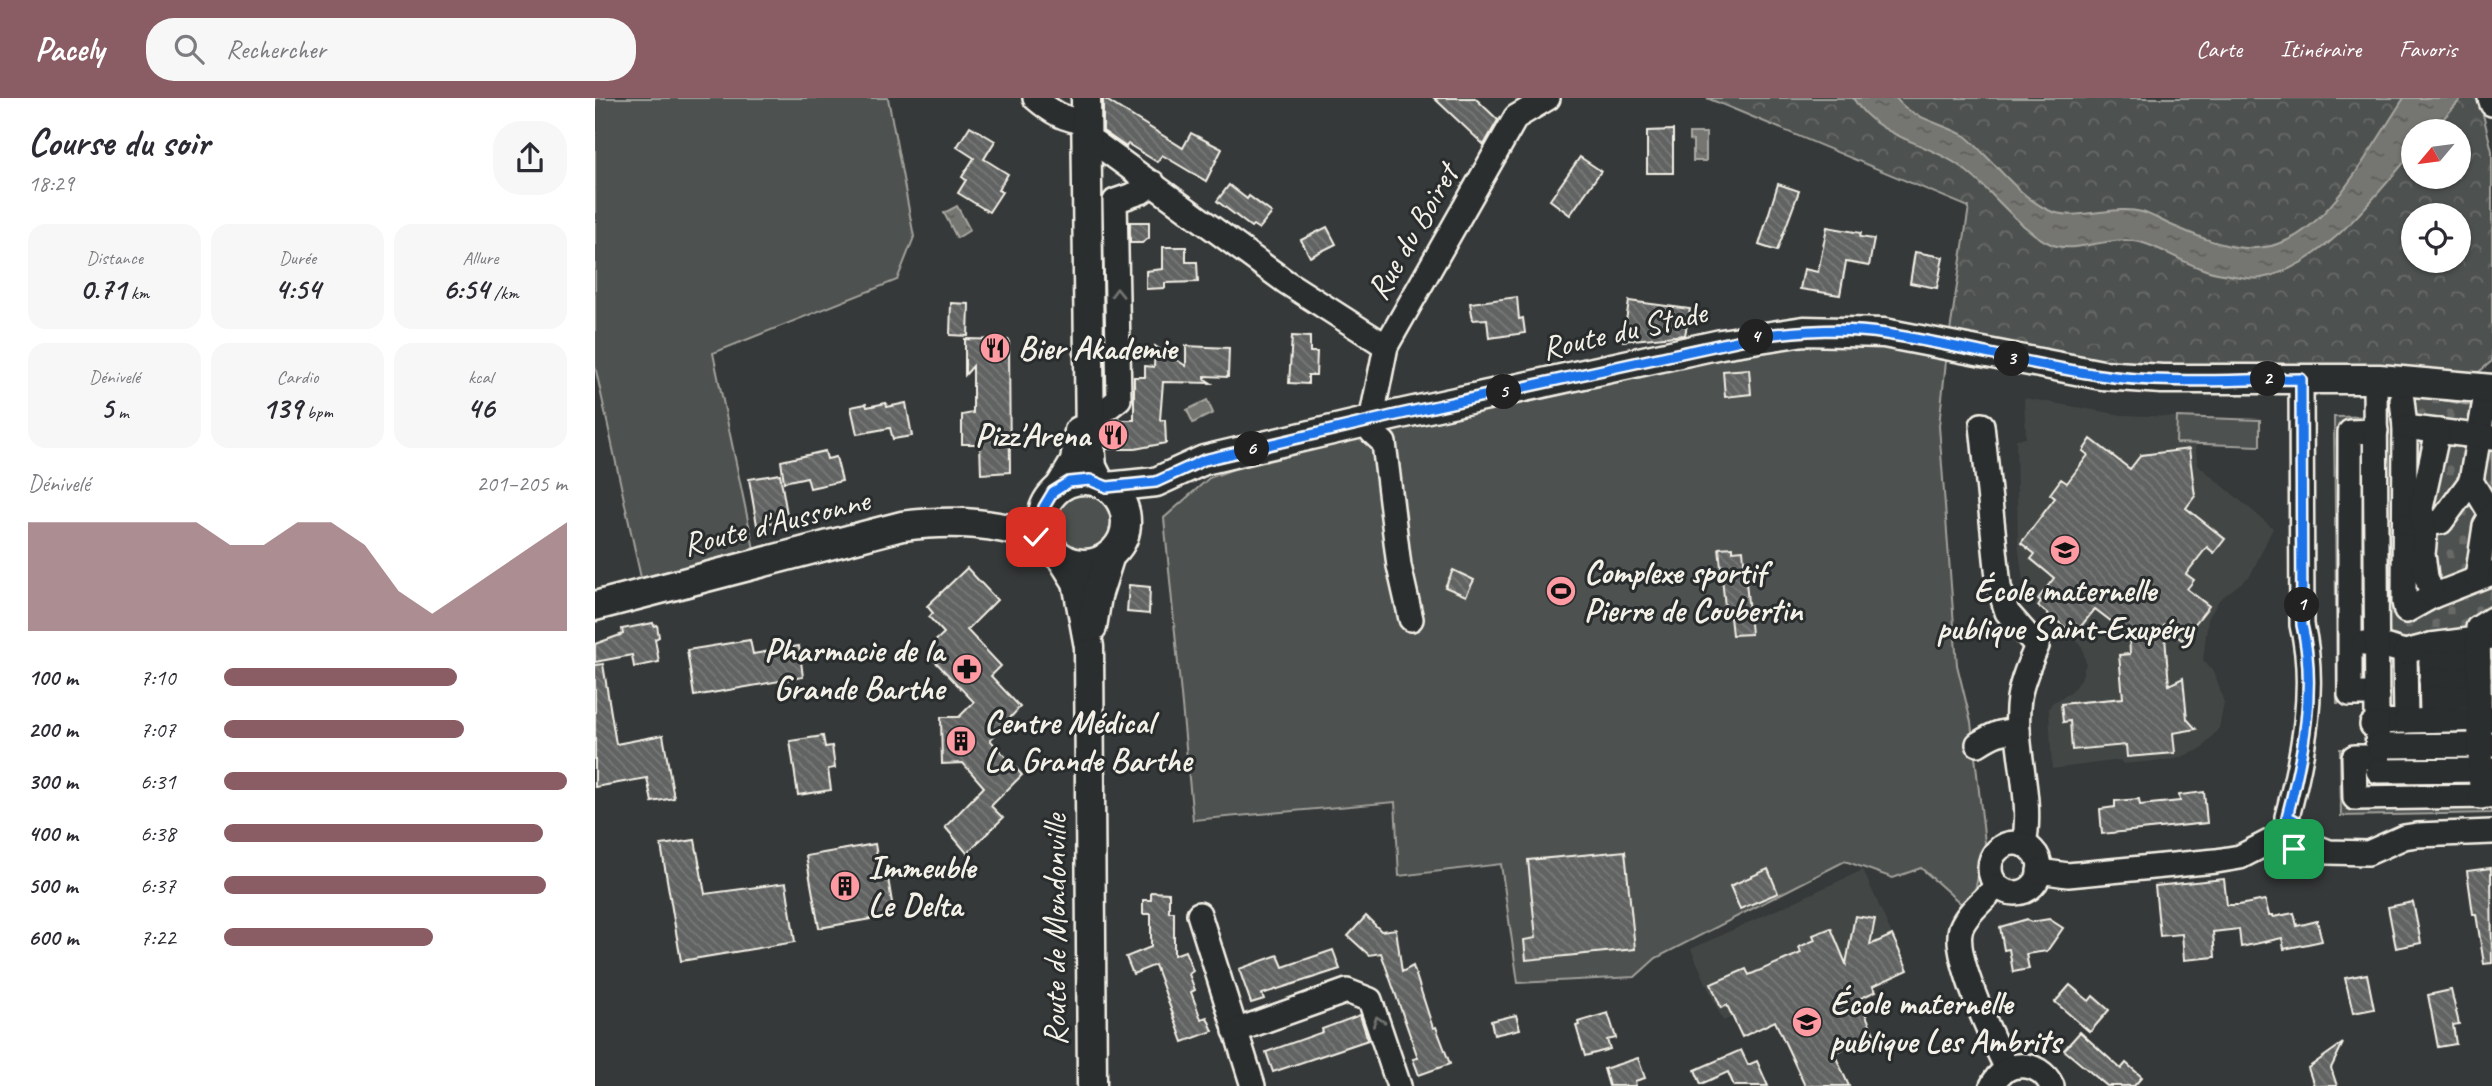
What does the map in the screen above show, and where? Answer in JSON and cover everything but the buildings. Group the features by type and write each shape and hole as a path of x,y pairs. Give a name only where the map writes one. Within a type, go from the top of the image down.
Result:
{"main road":[{"path":"1086,132 1092,467 1122,504 1126,525"},
{"path":"1086,132 1082,205 1078,445 1075,462 1042,516 1042,525 1054,550 1081,564 1101,560 1110,555 1123,536 1126,525 1156,482"},
{"name":"Route du Stade","path":"1104,485 1156,482 1204,460 1371,421 1721,344 1804,331 1884,333 2102,375 2162,379 2375,379 2489,389"},
{"path":"1054,493 1080,480 1104,485"},
{"name":"Route d'Aussonne","path":"595,606 902,526 935,522 977,522 1033,508 1054,493"},
{"name":"Route d'Aussonne","path":"977,522 1036,537 1054,550"},
{"name":"Route de Mondonville","path":"1054,550 1077,582 1089,647"},
{"name":"Route de Mondonville","path":"1091,1086 1089,647 1097,596 1110,555"}],"street":[{"path":"1035,98 1061,116 1075,121 1096,142 1286,282 1386,346"},
{"name":"Rue du Boiret","path":"1371,421 1386,346 1516,117 1548,98"},
{"path":"2490,98 2492,104"},
{"path":"1091,421 1119,399 1115,201 1141,192 1153,183"},
{"path":"2287,817 2304,731 2309,677 2307,646 2302,625 2301,379"},
{"path":"2375,379 2379,798 2486,797 2483,687 2488,631"},
{"path":"2438,431 2421,508 2414,524 2406,611 2433,596 2485,576 2485,526 2492,515 2479,471 2489,389"},
{"path":"2402,400 2414,524 2433,596"},
{"path":"1371,421 1372,432 1384,443 1399,566 1411,619"},
{"path":"1982,425 1999,587 2007,612 2037,646 2019,698 2018,731 2028,805 2028,828 2024,845"},
{"path":"2405,427 2485,437"},
{"path":"2376,431 2350,432 2350,694 2377,694"},
{"path":"2414,524 2441,522 2479,471"},
{"path":"2350,541 2376,540"},
{"path":"2377,741 2406,721 2431,681 2488,631"},
{"path":"2350,643 2377,643 2405,652 2431,681 2483,687"},
{"path":"2405,652 2406,721"},
{"path":"2431,681 2483,687"},
{"path":"1978,744 1993,734 2008,730 2018,731"},
{"path":"2377,741 2486,745"},
{"path":"2377,741 2486,771"},
{"path":"2287,817 2302,826 2304,835 2294,849 2286,850 2277,848 2271,841 2270,833 2272,824 2279,818 2287,817"},
{"path":"2301,841 2329,852 2368,853 2404,837 2492,832"},
{"path":"2039,872 2067,875 2216,861 2239,857 2271,841"},
{"path":"2005,845 2024,845 2038,858 2039,872 2037,880 2023,892 2005,891 1997,886 1992,878 1991,859 2005,845"},
{"path":"1997,886 1961,928 1964,965 1980,1007 1999,1077 2016,1065 2036,1068 2045,1074 2052,1086"},
{"path":"1199,914 1253,1086"},
{"path":"1235,1031 1347,991 1370,1000 1399,1086"}],"shaded area":[{"path":"2024,398 2122,415 2177,417 2177,443 2195,444 2198,465 2273,528 2250,576 2219,600 2208,619 2203,660 2215,674 2224,703 2219,728 2202,749 2176,759 2123,764 2120,760 2052,769 2049,709 2052,703 2070,693 2081,679 2086,663 2082,647 2075,639 2025,596 2018,543 2016,439 2026,438"},
{"path":"1863,870 1908,970 1874,986 1876,991 1859,999 1874,1034 1835,1053 1849,1086 1805,1086 1775,1021 1742,1037 1732,1017 1723,1021 1691,949"}],"green space":[{"path":"595,98 888,98 914,237 897,280 713,353 754,549 641,578 595,366"},
{"path":"1707,98 2479,98 2492,151 2492,361 2474,376 2150,371 2049,354 1950,331 1969,207"},
{"name":"Complexe sportif Pierre de Coubertin","path":"1858,342 1947,352 1939,426 1957,665 1971,722 1985,843 1976,886 1967,909 1921,868 1893,878 1845,861 1656,958 1635,977 1518,983 1501,864 1399,876 1395,802 1193,820 1164,518 1209,478 1264,458 1787,343"},
{"path":"2393,396 2431,398 2492,409 2492,813 2341,816 2340,749 2372,749 2371,704 2337,703 2334,417 2393,416"},
{"path":"2177,417 2260,420 2260,446 2176,443"},
{"path":"1085,492 1106,500 1114,521 1106,542 1085,550 1064,542 1056,521 1064,500"}],"water":[{"path":"1853,98 1896,98 1919,116 1965,136 2022,192 2048,210 2070,215 2131,210 2216,242 2261,248 2292,238 2325,212 2354,175 2404,98 2462,98 2443,119 2401,119 2401,166 2364,209 2346,228 2305,260 2284,271 2254,279 2207,270 2156,248 2129,240 2071,247 2051,244 2015,218 1958,165 1887,130 1863,111"},
{"path":"1689,133 1706,133 1706,161 1693,161 1693,141 1689,140"},
{"path":"957,206 970,230 957,238 944,213"},
{"path":"1207,400 1213,413 1193,423 1187,410"}],"place":[{"name":"Bier Akademie","path":"995,348"},
{"name":"Pizz'Arena","path":"1113,435"},
{"name":"École maternelle publique Saint-Exupéry","path":"2065,550"},
{"name":"Complexe sportif Pierre de Coubertin","path":"1561,591"},
{"name":"Pharmacie de la Grande Barthe","path":"967,669"},
{"name":"Centre Médical La Grande Barthe","path":"961,741"},
{"name":"Immeuble Le Delta","path":"845,886"},
{"name":"École maternelle publique Les Ambrits","path":"1807,1022"}],"route":[{"path":"1036,537 1047,542 1042,525 1044,507 1053,492 1069,482 1090,480 1107,487 1156,482 1204,460 1764,335 1841,330 1884,333 2102,375 2162,379 2301,379 2302,625 2307,646 2309,677 2304,731 2287,817 2302,826 2304,835 2301,843 2294,849"}]}
